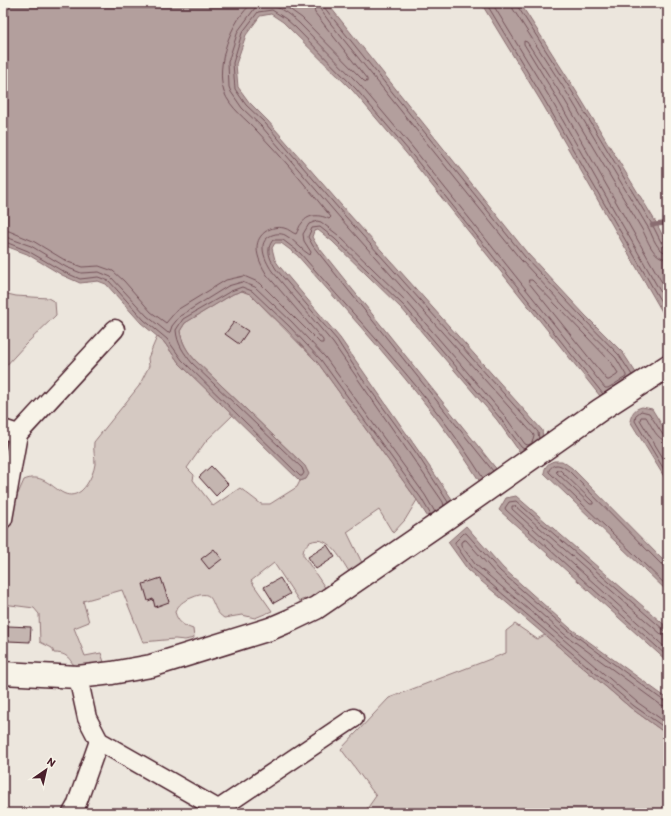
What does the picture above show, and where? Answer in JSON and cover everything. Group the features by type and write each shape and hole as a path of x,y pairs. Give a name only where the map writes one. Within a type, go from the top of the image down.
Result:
{"street":[{"path":"3,520 10,432 115,330"},
{"path":"3,673 78,677 151,666 270,629 316,608 600,410 668,366"},
{"path":"78,677 87,718 99,741 220,812 354,718"},
{"path":"72,813 76,806 99,741"}],"shaded area":[{"path":"242,291 250,294 318,363 417,500 405,520 393,533 379,510 347,532 365,569 352,576 335,550 329,545 317,540 307,544 303,555 330,595 311,607 305,599 299,601 274,563 251,581 272,611 255,618 242,615 224,618 219,614 209,596 200,595 188,599 178,607 175,612 181,623 193,629 194,638 185,640 175,639 143,642 122,590 83,601 89,622 74,628 85,656 101,653 105,665 85,669 80,668 64,655 54,653 52,648 40,642 39,614 34,608 3,604 6,537 3,532 3,528 24,480 37,478 45,481 66,494 71,495 76,494 85,487 95,467 94,442 139,386 149,366 148,358 157,337 164,342 179,363 233,415 206,441 187,468 194,475 193,480 213,506 240,488 261,504 270,504 297,487 300,481 306,479 305,466 195,360 187,350 182,339 180,331 185,323 233,294"},
{"path":"3,293 16,296 48,298 55,302 56,315 4,368"},
{"path":"515,624 537,639 545,635 632,709 668,735 668,813 364,813 376,796 341,749 389,698 506,653 506,631"}],"water":[{"path":"3,3 327,3 528,254 623,353 640,379 604,401 406,153 353,91 283,22 271,14 260,16 246,35 236,64 238,87 249,102 268,121 542,430 543,435 540,445 527,455 519,451 497,420 402,309 332,241 318,230 314,231 312,237 316,244 498,471 480,482 460,451 417,393 370,337 297,255 281,243 275,243 272,248 275,260 340,338 452,499 453,508 429,519 417,500 318,363 250,294 242,291 233,294 185,323 180,331 182,339 187,350 195,360 305,466 309,474 306,479 300,481 179,363 164,342 141,323 106,284 98,281 80,283 62,275 27,254 3,245"},
{"path":"481,3 520,3 576,91 657,224 668,247 668,322 542,103"},
{"path":"642,407 652,409 668,435 668,483 630,421 634,412"},
{"path":"554,461 562,461 572,468 668,565 668,592 544,473 547,465"},
{"path":"516,496 668,628 668,662 499,510 506,498"},
{"path":"466,526 503,568 570,628 668,699 668,735 632,709 468,570 448,542"}],"building":[{"path":"234,322 248,331 239,344 225,334"},
{"path":"211,466 228,484 216,496 199,477"},
{"path":"327,545 335,557 316,569 308,557"},
{"path":"214,549 222,559 209,569 201,559"},
{"path":"161,578 169,602 155,607 153,599 148,601 143,584"},
{"path":"280,578 290,594 274,603 264,587"},
{"path":"8,626 31,627 30,642 8,641"}],"waterway":[{"path":"652,225 668,223"}]}
